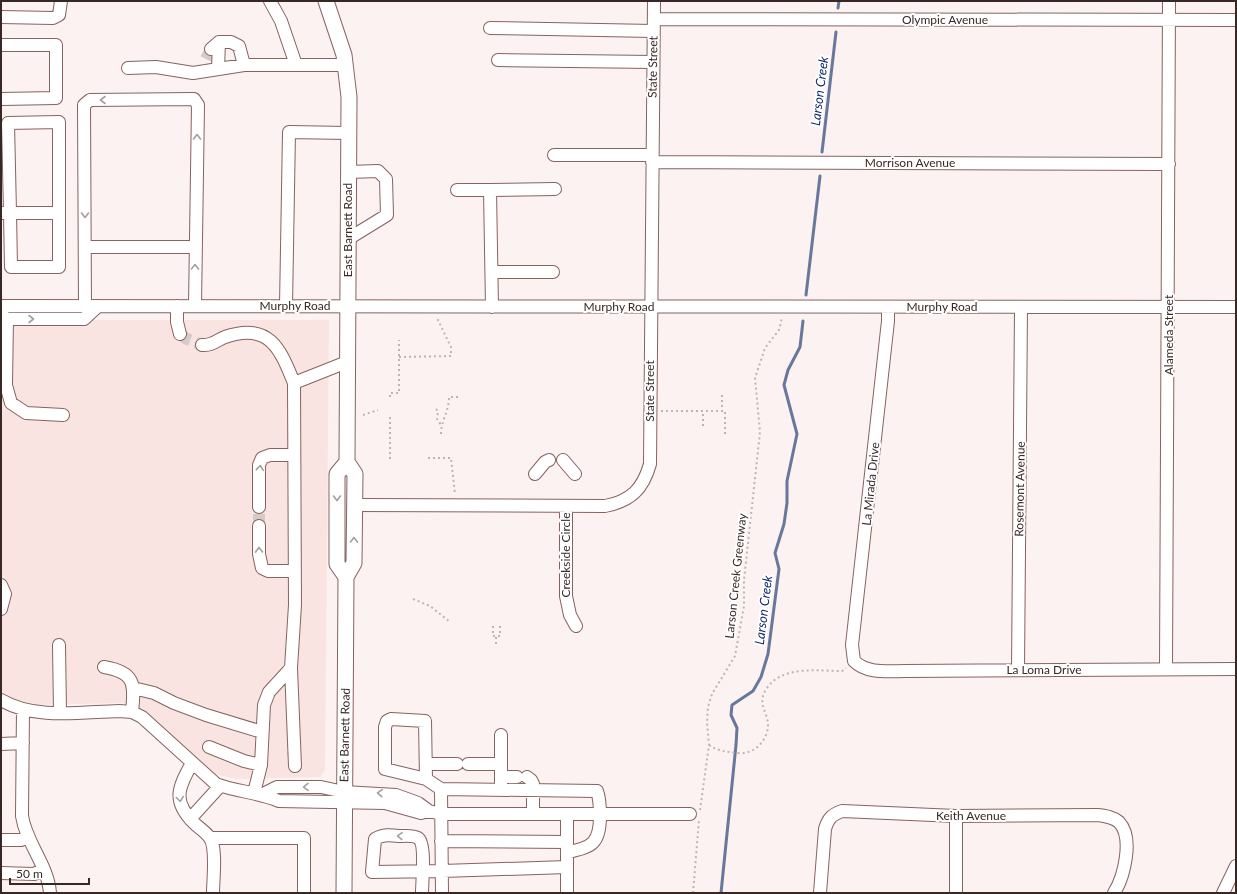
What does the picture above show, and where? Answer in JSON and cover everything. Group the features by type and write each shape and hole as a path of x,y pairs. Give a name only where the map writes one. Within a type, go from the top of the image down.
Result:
{"main road":[{"name":"East Barnett Road","path":"326,1 338,34 345,66 349,97 347,462 355,474 354,563 346,577 344,893"},
{"name":"East Barnett Road","path":"346,577 337,564 337,474 347,462"}],"street":[{"path":"1,17 53,18 60,15 61,1"},
{"path":"270,1 281,21 296,65"},
{"name":"State Street","path":"354,505 605,506 618,503 630,497 646,478 650,464 654,1"},
{"name":"Alameda Street","path":"1166,669 1169,307 1169,1"},
{"name":"Olympic Avenue","path":"490,28 654,25 1236,20"},
{"path":"128,68 156,67 193,73 210,55 231,42 239,46 244,65"},
{"path":"1,45 56,45 56,98 1,99"},
{"path":"210,55 218,69"},
{"path":"210,55 218,69"},
{"path":"498,60 653,62"},
{"path":"218,69 244,65 345,66"},
{"path":"85,306 84,106 90,100 194,99 198,105 195,306"},
{"path":"5,122 59,122 59,268 10,268 6,213 5,122"},
{"path":"286,306 289,132 348,133"},
{"name":"Morrison Avenue","path":"554,155 652,159 1169,164"},
{"path":"348,239 387,215 386,178 378,171 349,172"},
{"path":"457,190 555,189"},
{"path":"490,190 492,307"},
{"path":"6,213 59,213"},
{"path":"85,247 196,247"},
{"path":"492,272 553,272"},
{"name":"Murphy Road","path":"1,306 1236,307"},
{"path":"63,415 26,414 11,403 6,385 4,369 4,317 84,319 98,306"},
{"path":"177,306 177,322 180,334"},
{"name":"La Mirada Drive","path":"854,661 852,645 887,336 888,307"},
{"name":"Rosemont Avenue","path":"1018,670 1021,308"},
{"path":"202,345 210,345 224,337 237,334 262,334 271,340 278,349 294,383 295,571 291,668 295,766"},
{"path":"294,383 347,362"},
{"path":"259,507 259,464 262,458 270,455 294,455"},
{"path":"535,474 548,460"},
{"path":"563,460 575,474"},
{"name":"Creekside Circle","path":"566,506 566,596 570,616 576,626"},
{"path":"259,526 258,554 262,568 268,571 295,571"},
{"path":"1,585 5,594 1,609"},
{"path":"59,645 60,712"},
{"name":"La Loma Drive","path":"854,661 861,667 874,670 1236,669"},
{"path":"104,667 116,669 125,673 131,679 134,688 132,712"},
{"path":"258,793 264,705 269,692 291,668"},
{"path":"134,688 154,694 174,704 206,715 262,732"},
{"path":"1,700 23,710 37,713 132,712 142,717 216,784 258,793 279,801 344,797 385,803 421,812 428,811 441,814 690,814"},
{"path":"23,710 22,816 24,828 48,882 50,893"},
{"path":"426,779 425,721 387,721 385,727 385,769 426,779 441,789 597,792 600,814 600,831 597,839 581,850 567,847 441,841"},
{"path":"501,789 502,735"},
{"path":"1,744 23,743"},
{"path":"209,747 244,761 261,765"},
{"path":"192,763 180,784 179,798 182,809 210,838 213,851 214,893"},
{"path":"426,764 501,764"},
{"path":"501,777 522,777 531,780 533,790 533,814"},
{"path":"190,819 220,786"},
{"path":"441,789 442,893"},
{"name":"Keith Avenue","path":"820,893 825,829 828,820 833,814 842,811 956,816 1098,815 1110,817 1119,823 1125,835 1127,846 1124,868 1114,893"},
{"path":"567,814 567,893"},
{"path":"956,816 956,893"},
{"path":"422,893 422,871 423,848 421,841 417,837 412,836 390,835 380,836 375,839 372,872 422,871 442,871 567,867"},
{"path":"1,840 21,840 28,837"},
{"path":"210,838 304,838 304,893"},
{"path":"1223,893 1236,866"},
{"path":"1,873 34,874 43,870"}],"path":[{"name":"Larson Creek Greenway","path":"693,893 699,815 709,745 707,718 709,701 735,656 744,606 744,580 760,432 755,378 765,348 781,324 782,307"},
{"path":"399,357 451,356 451,347 438,318"},
{"path":"390,397 390,393 399,393 400,340"},
{"path":"722,395 722,411 725,411 725,434"},
{"path":"441,434 441,425 448,412 449,397 458,397"},
{"path":"363,415 378,410"},
{"path":"436,410 438,411 437,419 441,425"},
{"path":"660,411 722,411"},
{"path":"703,411 703,426"},
{"path":"390,417 390,462"},
{"path":"428,458 451,458 456,496"},
{"path":"413,599 430,606 450,622"},
{"path":"493,626 493,636 496,636 496,644"},
{"path":"496,636 500,636 500,626"},
{"path":"709,745 718,751 746,754 758,747 766,733 768,725 763,710 762,700 767,687 776,679 793,672 842,671 854,661"}],"shaded area":[{"path":"1,320 329,320 325,770 320,777 236,779 215,774 144,710 123,703 31,705 19,703 1,691"}],"waterway":[{"name":"Larson Creek","path":"838,8 839,1"},
{"name":"Larson Creek","path":"822,152 836,32"},
{"name":"Larson Creek","path":"806,295 820,176"},
{"name":"Larson Creek","path":"721,893 737,728 731,715 732,705 753,691 761,677 768,654 779,569 775,553 784,524 787,503 787,481 797,434 784,385 788,370 800,347 803,321"}],"tunnel":[{"path":"206,59 211,49"},
{"path":"180,334 187,339 202,345"},
{"path":"259,507 259,526"}]}
